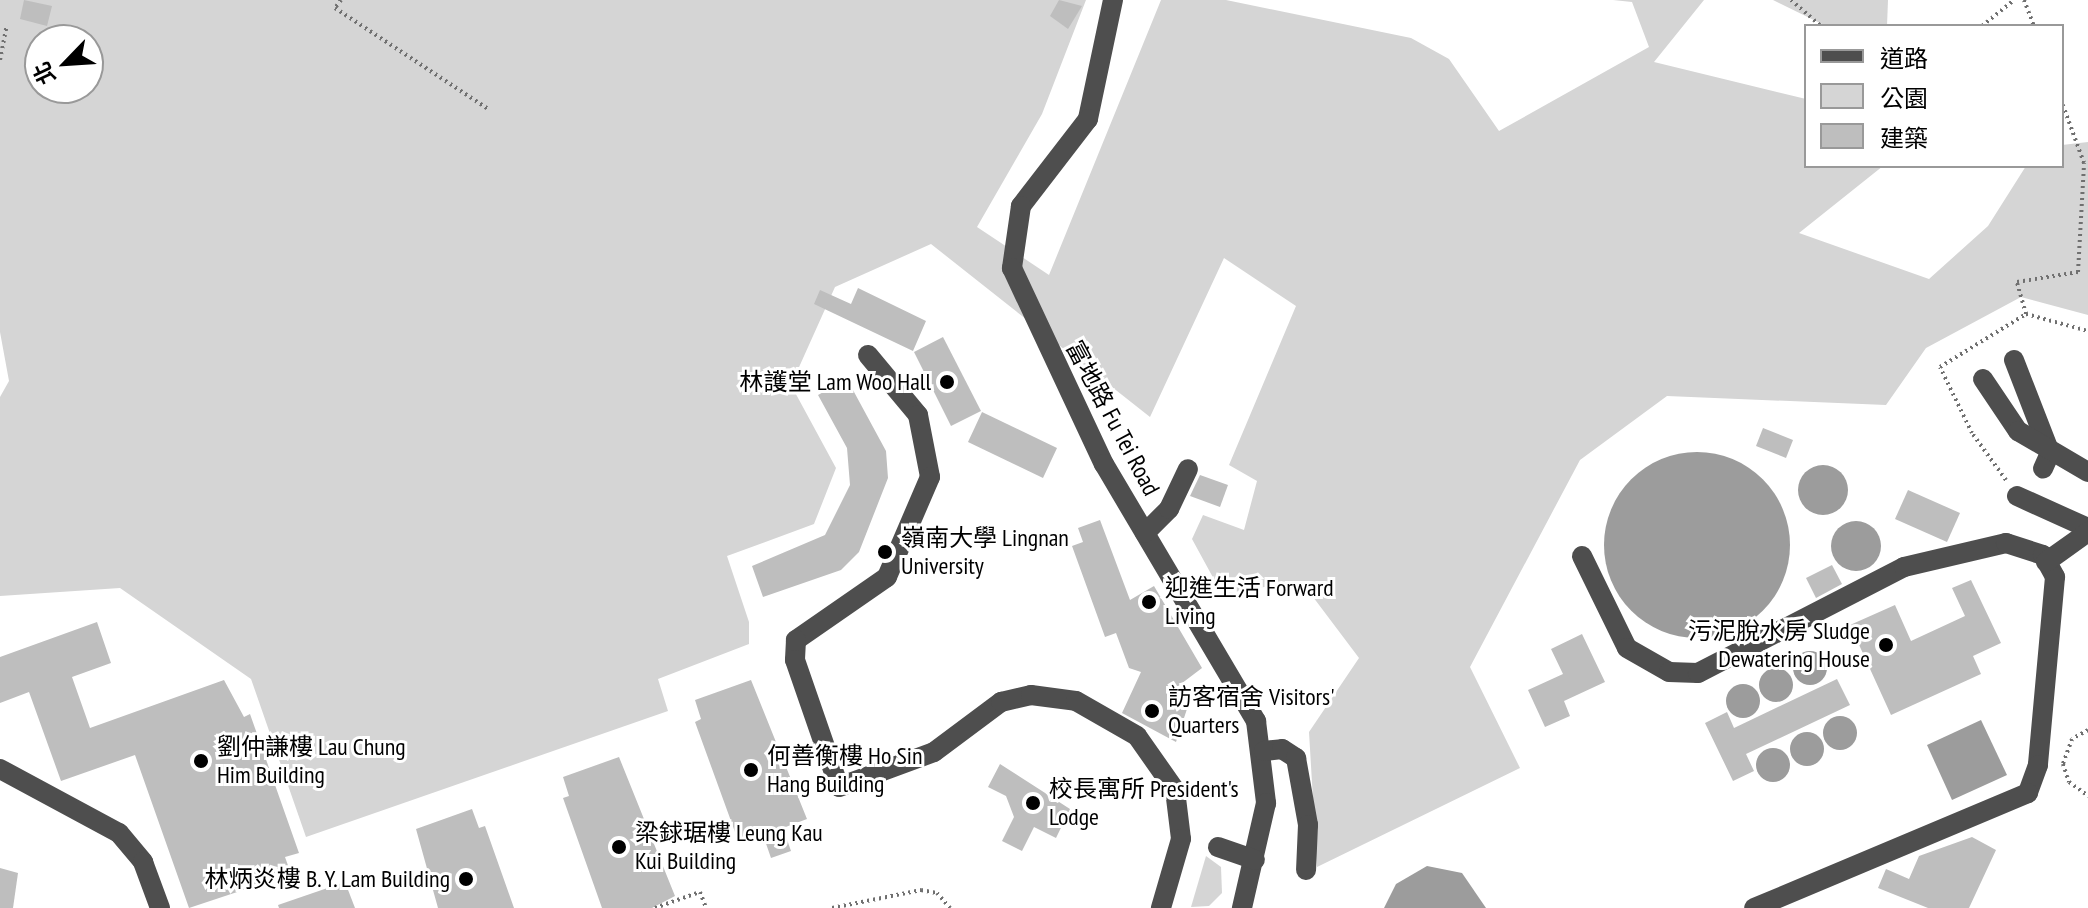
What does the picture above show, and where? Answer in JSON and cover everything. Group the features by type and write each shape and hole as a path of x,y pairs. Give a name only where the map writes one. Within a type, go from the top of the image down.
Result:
{"street":[{"name":"富地路 Fu Tei Road","path":"1113,0 1084,129 1026,197 1010,256 1080,417 1250,709 1264,751 1266,803 1242,908"},
{"path":"868,355 918,415 930,477 887,577 796,640 795,660 839,787 934,752 1001,702 1031,695 1076,701 1137,736 1175,790 1181,839 1161,908"},
{"path":"2014,360 2029,398 2047,461"},
{"path":"1983,379 2001,411 2047,461 2088,472"},
{"path":"2001,411 2029,398"},
{"path":"1145,533 1169,509 1188,469"},
{"path":"2017,496 2088,530 2046,562"},
{"path":"1582,556 1627,648 1669,672 1698,673 1904,567 2006,543 2046,562 2055,577 2038,765 2028,793 1754,908"},
{"path":"1264,751 1282,749 1296,758 1307,816 1306,870"},
{"path":"0,769 119,833 143,862 160,908"},
{"path":"1218,847 1255,860"}],"path":[{"path":"341,0 335,8 488,109"},
{"path":"1791,0 1819,24"},
{"path":"1984,24 2014,0"},
{"path":"2024,0 2033,24"},
{"path":"0,60 6,28"},
{"path":"2026,314 2017,282 2078,272 2084,163 2064,108"},
{"path":"2088,730 2072,739 2063,764 2069,782 2088,796"},
{"path":"832,908 921,890 937,893 950,908"},
{"path":"655,908 700,892 706,908"}],"green space":[{"path":"0,0 1086,0 1042,114 977,227 1049,275 1161,0 1226,0 1411,38 1449,59 1499,131 1649,47 1632,2 1613,0 1704,0 1654,62 1804,99 1804,168 1880,168 1799,233 1929,279 1988,226 2025,168 2064,168 2064,145 2088,142 2088,315 2021,297 1926,348 1886,405 1667,396 1580,460 1470,667 1520,768 1317,867 1309,732 1359,658 1301,581 1222,594 1192,539 1203,515 1244,530 1257,481 1229,465 1296,306 1224,258 1150,417 931,244 835,287 791,385 836,468 814,524 727,556 749,622 749,644 658,679 668,711 306,837 251,679 120,588 0,596 0,397 9,381 0,332"},
{"path":"1773,0 1888,0 1887,24 1822,24"},
{"path":"1206,856 1221,867 1222,893 1209,906 1191,907"}],"shaded area":[{"path":"1697,452 1733,459 1763,479 1783,509 1790,545 1783,581 1763,611 1733,631 1697,638 1661,631 1631,611 1611,581 1604,545 1611,509 1631,479 1661,459"},
{"path":"1823,465 1841,472 1848,490 1841,508 1823,515 1805,508 1798,490 1805,472"},
{"path":"1856,521 1874,528 1881,546 1874,564 1856,571 1838,564 1831,546 1838,528"},
{"path":"1810,651 1822,656 1827,668 1822,680 1810,685 1798,680 1793,668 1798,656"},
{"path":"1776,668 1788,673 1793,685 1788,697 1776,702 1764,697 1759,685 1764,673"},
{"path":"1743,684 1755,689 1760,701 1755,713 1743,718 1731,713 1726,701 1731,689"},
{"path":"1840,716 1852,721 1857,733 1852,745 1840,750 1828,745 1823,733 1828,721"},
{"path":"1981,720 2007,775 1952,800 1927,745"},
{"path":"1807,732 1819,737 1824,749 1819,761 1807,766 1795,761 1790,749 1795,737"},
{"path":"1773,748 1785,753 1790,765 1785,777 1773,782 1761,777 1756,765 1761,753"},
{"path":"1427,866 1462,873 1486,908 1384,908 1396,884"}],"building":[{"path":"24,0 52,6 48,24 20,19"},
{"path":"1059,0 1082,6 1068,29 1050,16"},
{"path":"858,288 926,321 913,351 814,304 820,290 851,304"},
{"path":"943,337 981,411 951,426 914,352"},
{"path":"847,379 886,451 888,478 859,552 841,570 763,597 752,566 825,535 850,485 847,448 818,395"},
{"path":"982,412 1057,448 1043,478 968,442"},
{"path":"1763,428 1793,440 1786,458 1756,446"},
{"path":"1200,475 1228,485 1220,507 1190,496"},
{"path":"1908,490 1960,513 1947,542 1895,519"},
{"name":"迎進生活 Forward Living","path":"1100,520 1130,600 1154,586 1202,668 1169,693 1189,703 1176,742 1122,713 1141,672 1129,668 1116,633 1105,637 1072,546 1083,542 1078,528"},
{"path":"1832,565 1842,584 1816,598 1806,578"},
{"name":"污泥脫水房 Sludge Dewatering House","path":"1971,580 2001,643 1973,656 1981,674 1891,715 1850,625 1895,605 1911,641 1965,616 1952,588"},
{"name":"劉仲謙樓 Lau Chung Him Building","path":"97,622 111,663 72,677 90,728 224,680 244,717 250,714 299,853 285,857 291,874 189,908 135,755 61,781 29,692 0,703 0,657"},
{"path":"1582,634 1605,682 1564,701 1570,716 1545,727 1528,690 1563,674 1551,649"},
{"path":"1837,679 1850,705 1746,754 1754,771 1733,781 1705,723 1727,712 1734,728"},
{"name":"何善衡樓 Ho Sin Hang Building","path":"751,680 807,819 783,828 791,851 771,858 763,835 739,843 695,722 701,719 695,700"},
{"name":"梁銶琚樓 Leung Kau Kui Building","path":"619,757 675,896 652,908 602,908 563,798 569,796 563,777"},
{"name":"校長寓所 President's Lodge","path":"1000,764 1070,809 1056,838 1034,827 1022,851 1002,841 1014,817 1006,796 988,787"},
{"name":"林炳炎樓 B. Y. Lam Building","path":"472,809 479,828 485,826 514,908 438,908 416,829"},
{"path":"1972,837 1996,850 1969,908 1928,908 1878,888 1886,869 1909,879 1919,856"},
{"path":"0,868 18,873 13,908 0,908"},
{"path":"345,882 355,908 279,908 278,905"}],"place":[{"name":"林護堂 Lam Woo Hall","path":"947,382"},
{"name":"嶺南大學 Lingnan University","path":"885,552"},
{"name":"迎進生活 Forward Living","path":"1149,602"},
{"name":"污泥脫水房 Sludge Dewatering House","path":"1886,645"},
{"name":"訪客宿舍 Visitors' Quarters","path":"1152,711"},
{"name":"劉仲謙樓 Lau Chung Him Building","path":"201,761"},
{"name":"何善衡樓 Ho Sin Hang Building","path":"751,770"},
{"name":"校長寓所 President's Lodge","path":"1033,803"},
{"name":"梁銶琚樓 Leung Kau Kui Building","path":"619,847"},
{"name":"林炳炎樓 B. Y. Lam Building","path":"466,879"}]}
